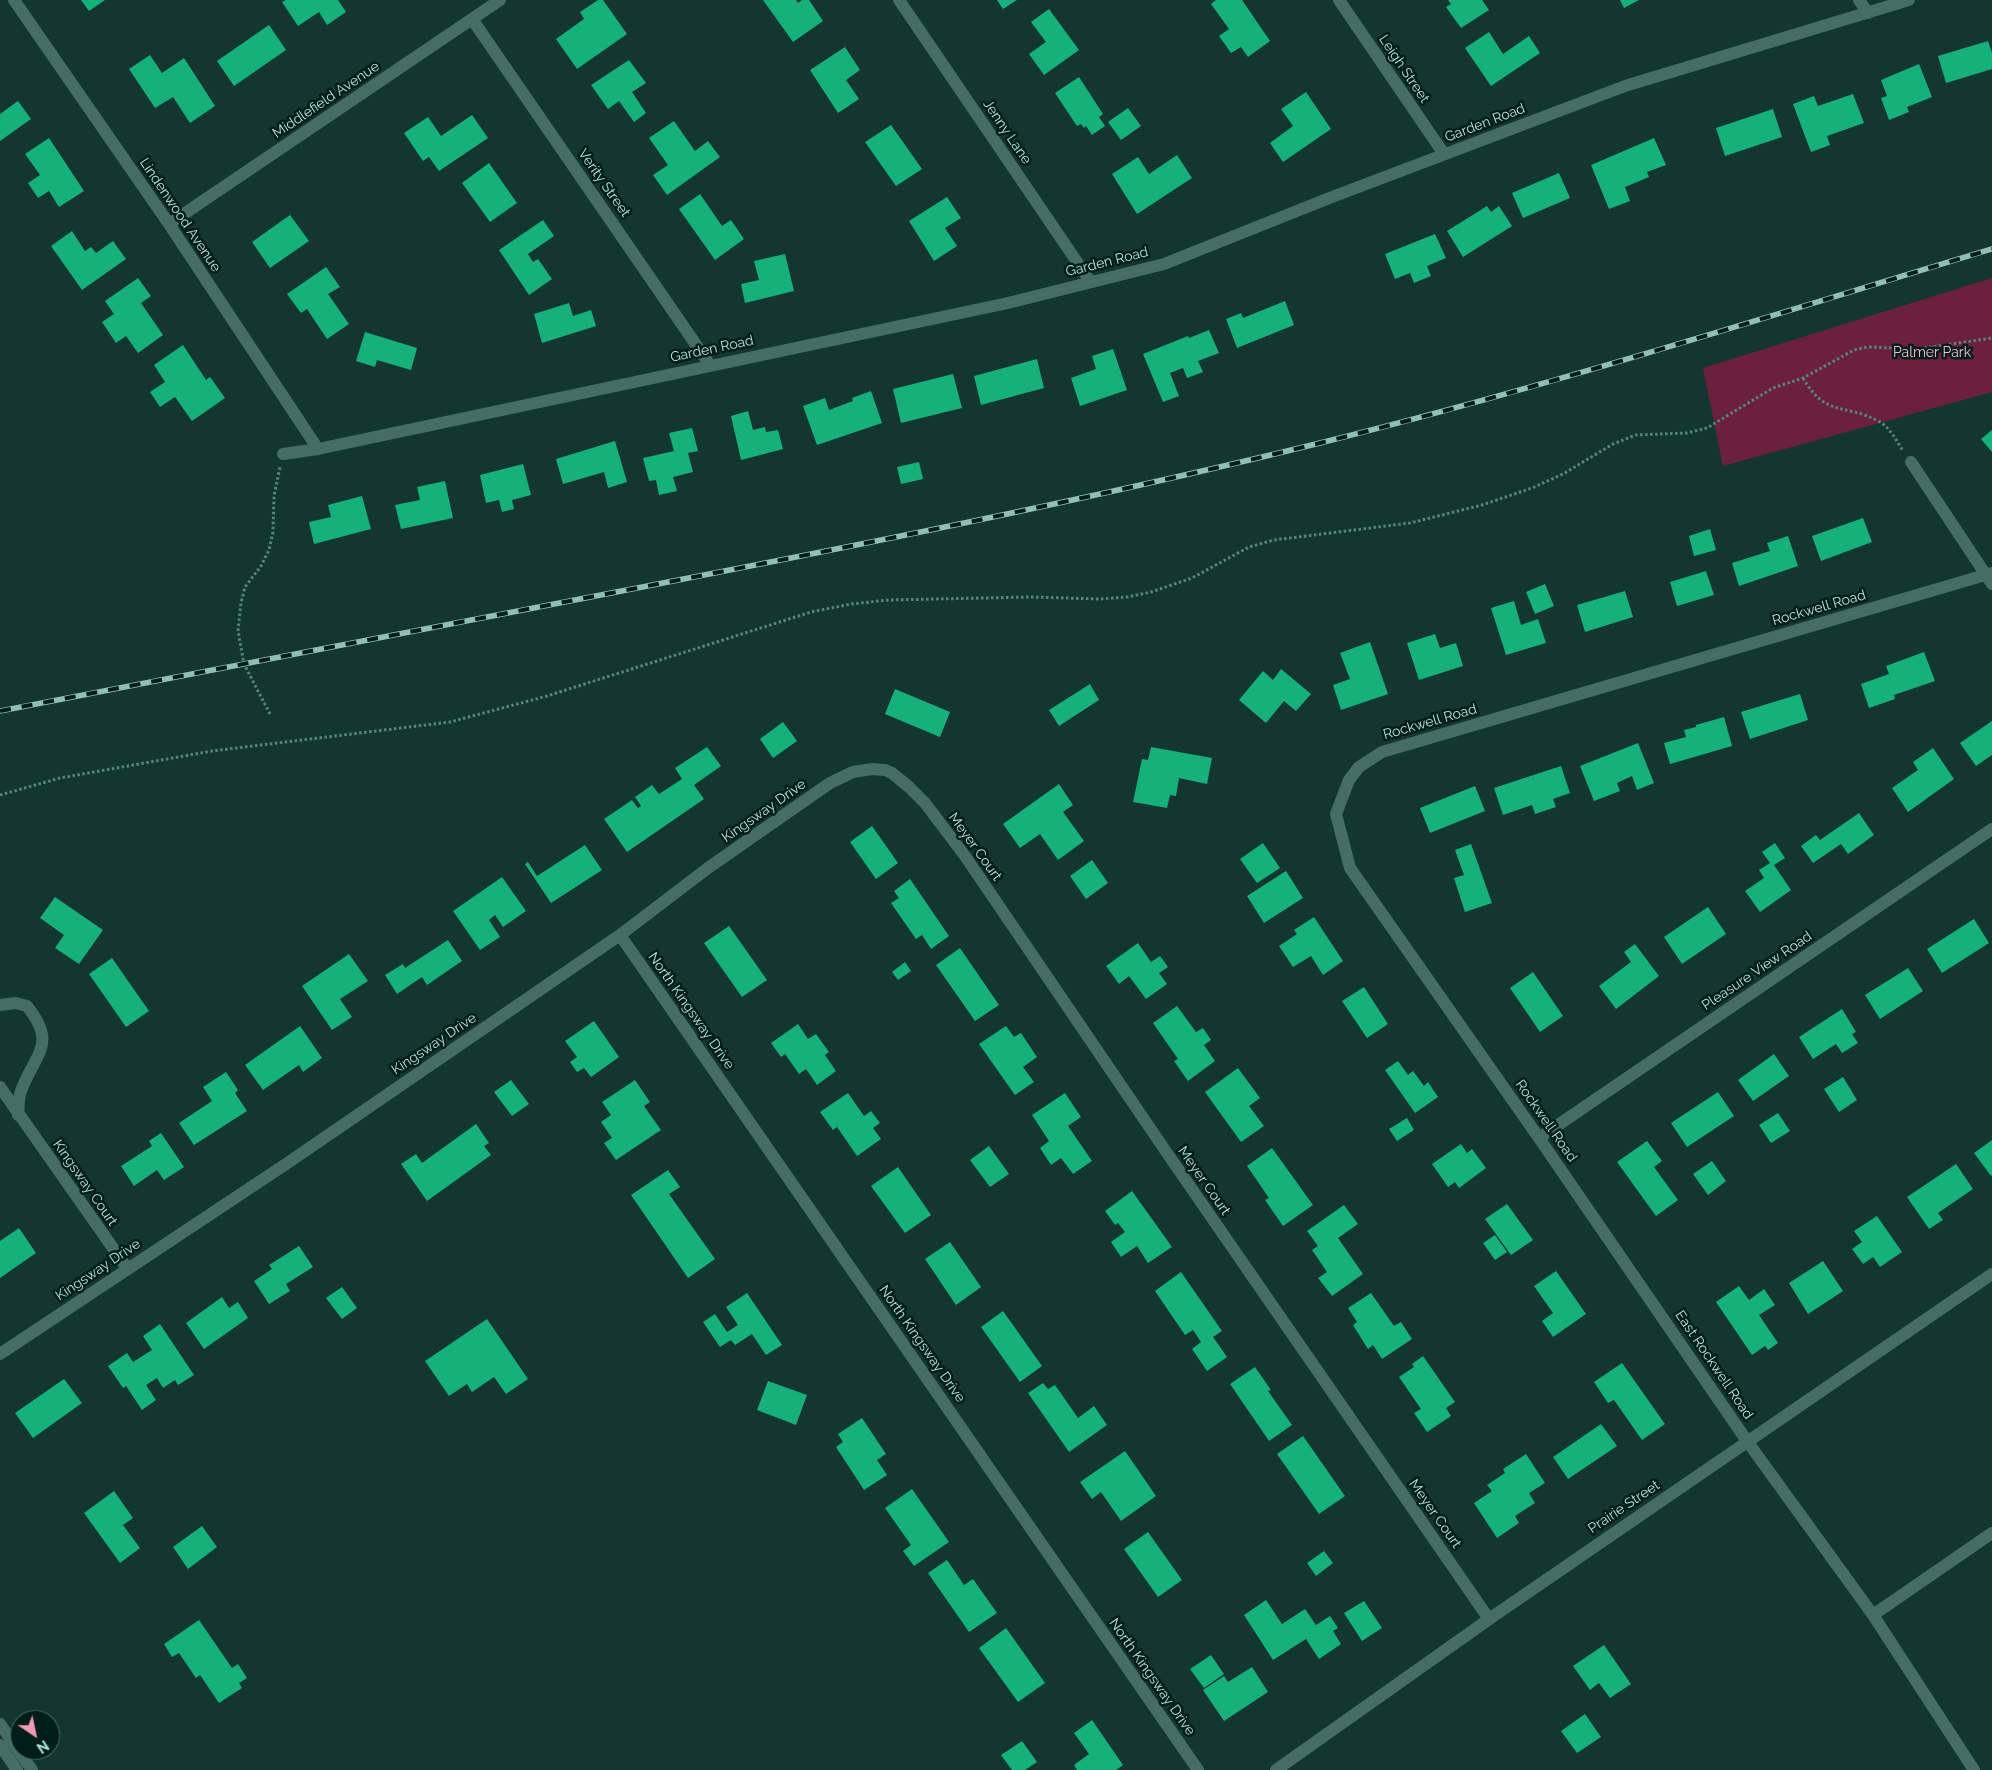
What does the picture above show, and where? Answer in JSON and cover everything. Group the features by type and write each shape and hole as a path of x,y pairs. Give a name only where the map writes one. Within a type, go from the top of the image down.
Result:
{"street":[{"name":"Lindenwood Avenue","path":"14,0 169,224 318,449"},
{"name":"Middlefield Avenue","path":"169,224 500,0"},
{"name":"Jenny Lane","path":"899,0 1090,282"},
{"name":"Leigh Street","path":"1339,0 1444,154"},
{"path":"1859,0 1868,13"},
{"name":"Garden Road","path":"283,454 318,449 710,365 1008,304 1164,264 1444,154 1625,86 1909,0"},
{"name":"Verity Street","path":"472,19 710,365"},
{"path":"1911,462 1990,577"},
{"name":"Rockwell Road","path":"1655,1307 1350,868 1336,814 1349,780 1359,767 1382,752 1990,577"},
{"name":"Kingsway Drive","path":"0,1354 289,1162 620,935 708,868 830,783 853,772 872,769 885,770"},
{"name":"Meyer Court","path":"885,770 892,773 920,798 966,856 1167,1154 1489,1619"},
{"name":"Pleasure View Road","path":"1539,1138 1992,829"},
{"name":"North Kingsway Drive","path":"620,935 1198,1770"},
{"path":"0,1005 16,1003 27,1006 42,1029 44,1040 20,1093 18,1115"},
{"name":"Kingsway Court","path":"0,1087 127,1268"},
{"name":"Prairie Street","path":"1276,1770 1489,1619 1992,1274"},
{"name":"East Rockwell Road","path":"1655,1307 1747,1441 1873,1615 1974,1770"},
{"path":"1873,1615 1992,1533"},
{"path":"0,1724 32,1770"},
{"path":"0,1745 17,1770"}],"path":[{"path":"0,796 60,778 212,750 450,722 546,696 811,612 851,604 889,600 981,598 1100,599 1127,597 1151,592 1192,578 1249,547 1274,540 1410,523 1482,505 1532,488 1563,474 1613,444 1636,435 1687,433 1707,428 1773,388 1803,378 1854,350 1868,347 1918,349 1992,338"},
{"path":"1803,378 1810,392 1828,406 1878,421 1887,428 1911,462"},
{"path":"270,714 244,664 238,631 245,586 261,566 269,550 274,496 283,454"}],"green space":[{"name":"Palmer Park","path":"1992,278 1992,392 1723,466 1703,368"}],"building":[{"path":"81,0 105,0 89,11"},
{"path":"286,0 338,0 346,12 327,25 319,12 298,26 282,2"},
{"path":"598,0 603,0 627,34 577,69 556,39 584,19 580,12"},
{"path":"763,0 796,0 798,3 802,0 809,0 823,21 793,42"},
{"path":"997,0 1017,0 1003,9"},
{"path":"1216,0 1242,0 1270,41 1248,57 1241,47 1231,53 1219,36 1229,29 1211,4"},
{"path":"1448,0 1482,0 1489,10 1461,28 1446,7 1451,4"},
{"path":"1620,0 1639,0 1624,8"},
{"path":"1049,9 1079,50 1044,75 1029,54 1046,42 1031,22"},
{"path":"269,25 286,50 234,86 217,61"},
{"path":"1489,32 1503,54 1529,36 1540,53 1491,86 1465,48"},
{"path":"1988,41 1992,53 1992,69 1946,83 1938,56"},
{"path":"845,47 860,70 846,80 859,99 838,113 810,70"},
{"path":"150,55 162,73 184,58 215,106 190,123 173,97 155,108 129,69"},
{"path":"629,60 646,83 632,92 646,113 634,122 619,101 608,109 591,85"},
{"path":"1919,64 1932,97 1907,107 1909,112 1889,120 1881,98 1887,96 1881,80"},
{"path":"1079,77 1103,114 1099,117 1105,126 1092,135 1086,126 1084,128 1081,124 1077,126 1055,93"},
{"path":"1306,92 1331,129 1283,162 1270,143 1293,126 1281,109"},
{"path":"1853,94 1864,123 1827,136 1830,145 1811,152 1793,104 1814,96 1818,106"},
{"path":"18,101 31,119 0,141 0,114"},
{"path":"1128,108 1141,126 1121,140 1108,122"},
{"path":"1773,109 1782,137 1725,156 1716,128"},
{"path":"472,115 488,138 439,171 429,157 423,161 404,133 428,117 441,136"},
{"path":"674,121 695,151 708,141 720,157 667,195 653,175 668,165 649,138"},
{"path":"891,125 922,169 896,186 865,142"},
{"path":"49,138 84,191 59,207 49,191 38,198 28,183 40,175 25,154"},
{"path":"1654,138 1666,165 1647,172 1649,177 1625,187 1630,201 1609,209 1591,165"},
{"path":"1177,155 1192,178 1137,214 1112,174 1138,157 1149,174"},
{"path":"489,163 517,203 490,222 462,183"},
{"path":"1559,173 1570,198 1523,218 1512,193"},
{"path":"700,194 722,226 731,220 744,239 715,260 679,209"},
{"path":"947,197 961,218 945,228 957,246 934,261 909,221"},
{"path":"1487,206 1491,212 1499,206 1512,226 1463,257 1447,231"},
{"path":"290,215 309,241 270,268 252,242"},
{"path":"543,220 554,236 528,254 533,262 538,259 552,279 529,295 499,250"},
{"path":"72,231 85,251 91,247 96,253 113,241 126,259 82,290 51,246"},
{"path":"1435,234 1446,258 1427,266 1431,276 1414,283 1410,273 1395,279 1385,254"},
{"path":"785,254 794,291 745,303 741,284 759,280 754,261"},
{"path":"326,267 340,287 328,294 349,324 327,339 307,309 301,313 287,294"},
{"path":"138,278 151,296 141,303 163,335 138,353 126,336 116,343 102,322 114,314 105,301"},
{"path":"1285,301 1294,325 1237,348 1226,319 1241,313 1243,318"},
{"path":"569,303 573,316 591,310 596,326 542,343 534,314"},
{"path":"1209,330 1219,353 1198,361 1203,372 1187,378 1183,368 1170,373 1179,396 1163,402 1143,354 1188,336 1189,338"},
{"path":"365,332 417,348 411,370 377,360 375,367 356,361"},
{"path":"183,345 206,380 210,377 225,398 192,421 175,397 160,407 150,392 165,382 154,365"},
{"path":"1113,349 1127,390 1080,406 1071,378 1096,369 1092,356"},
{"path":"1037,359 1044,388 981,405 974,376"},
{"path":"953,374 962,408 901,423 893,389"},
{"path":"871,391 882,423 817,445 803,406 825,398 829,410 853,401 852,398"},
{"path":"748,411 753,430 765,427 766,432 778,430 783,449 741,460 731,416"},
{"path":"692,428 698,451 688,453 693,472 673,477 677,491 659,495 656,480 649,481 643,458 674,451 669,433"},
{"path":"1992,430 1992,452 1981,439"},
{"path":"615,441 627,482 608,488 604,472 563,484 556,459"},
{"path":"919,462 923,479 901,484 897,467"},
{"path":"523,464 531,495 512,500 514,509 502,512 499,500 486,503 480,475"},
{"path":"445,481 453,518 401,529 395,505 420,500 417,487"},
{"path":"362,496 371,529 314,544 309,522 331,517 328,505"},
{"path":"1863,518 1872,542 1821,561 1812,536"},
{"path":"1710,529 1716,550 1694,556 1689,536"},
{"path":"1788,536 1798,566 1739,586 1732,563 1770,551 1767,543"},
{"path":"1706,571 1714,595 1677,606 1670,582"},
{"path":"1545,584 1554,606 1535,614 1526,592"},
{"path":"1625,591 1633,617 1585,632 1577,605"},
{"path":"1514,601 1521,625 1538,619 1546,643 1506,655 1491,608"},
{"path":"1435,634 1440,648 1456,643 1463,666 1419,680 1407,643"},
{"path":"1370,642 1388,694 1341,710 1333,685 1350,679 1340,653"},
{"path":"1924,652 1935,681 1894,695 1895,699 1869,708 1861,684 1889,674 1886,666"},
{"path":"1281,669 1311,694 1296,711 1284,701 1266,723 1239,700 1263,671 1273,680"},
{"path":"1090,684 1099,700 1059,726 1049,710"},
{"path":"895,689 950,712 940,737 885,714"},
{"path":"1800,694 1808,720 1750,739 1741,712"},
{"path":"1724,717 1732,746 1670,764 1664,743 1686,737 1684,730"},
{"path":"1992,721 1992,755 1976,766 1960,743"},
{"path":"783,722 797,741 773,758 760,739"},
{"path":"1638,743 1654,783 1637,790 1632,776 1617,783 1620,791 1594,801 1580,766"},
{"path":"707,747 721,766 694,785 704,799 627,852 604,819 632,800 638,808 641,806 635,797 652,785 659,794 682,779 675,768"},
{"path":"1151,747 1212,758 1207,784 1179,778 1176,796 1170,795 1167,808 1133,802 1142,759 1148,760"},
{"path":"1933,748 1954,779 1908,812 1892,788 1918,770 1913,762"},
{"path":"1561,766 1570,793 1553,799 1556,807 1535,814 1532,805 1503,815 1494,788"},
{"path":"1059,784 1073,805 1063,812 1084,841 1058,860 1040,834 1020,848 1003,824"},
{"path":"1475,786 1485,811 1430,833 1420,808"},
{"path":"1859,813 1874,835 1848,854 1841,844 1813,863 1801,846 1816,835 1820,840"},
{"path":"872,826 898,863 876,879 850,842"},
{"path":"1263,843 1280,868 1257,883 1240,859"},
{"path":"1775,843 1785,858 1774,865 1791,890 1760,912 1745,891 1764,878 1759,870 1770,863 1762,852"},
{"path":"1471,844 1492,903 1465,912 1454,878 1464,875 1455,850"},
{"path":"585,845 602,870 551,903 525,864 528,862 537,876"},
{"path":"1092,860 1108,883 1086,899 1070,876"},
{"path":"1286,871 1303,898 1264,923 1247,896"},
{"path":"502,877 526,911 503,927 495,915 489,920 500,937 480,950 453,911"},
{"path":"910,879 949,936 931,949 922,935 916,939 891,903 899,898 894,891"},
{"path":"55,897 103,930 79,964 55,948 64,935 40,918"},
{"path":"1708,907 1726,934 1682,964 1664,937"},
{"path":"1314,917 1343,961 1323,975 1311,956 1293,967 1279,946 1297,934 1294,930"},
{"path":"1974,919 1989,943 1942,973 1927,949"},
{"path":"729,926 767,980 742,997 704,943"},
{"path":"448,940 462,961 427,985 422,977 397,994 385,975 403,964 405,968"},
{"path":"1138,943 1151,962 1160,956 1168,967 1159,973 1167,984 1146,999 1129,976 1119,984 1106,966"},
{"path":"1635,944 1659,976 1616,1009 1599,986 1631,962 1624,952"},
{"path":"960,948 999,1005 975,1021 936,965"},
{"path":"349,954 368,981 340,999 352,1017 332,1030 302,986"},
{"path":"112,958 149,1011 126,1027 89,974"},
{"path":"905,962 911,971 898,980 892,972"},
{"path":"1908,968 1923,991 1880,1019 1865,995"},
{"path":"1533,972 1563,1016 1540,1032 1510,988"},
{"path":"1364,987 1388,1024 1367,1038 1342,1001"},
{"path":"1177,1006 1196,1032 1203,1028 1211,1040 1204,1045 1215,1061 1188,1081 1174,1061 1178,1059 1153,1023"},
{"path":"1842,1009 1856,1032 1852,1034 1858,1043 1842,1053 1836,1044 1813,1059 1799,1037"},
{"path":"594,1021 619,1057 591,1077 584,1068 577,1072 570,1062 577,1057 565,1041"},
{"path":"798,1024 808,1039 816,1034 829,1052 825,1055 836,1071 817,1085 806,1069 799,1074 785,1054 781,1057 771,1043"},
{"path":"300,1026 322,1058 303,1072 299,1065 263,1090 245,1065"},
{"path":"1006,1026 1014,1037 1021,1033 1037,1057 1023,1067 1034,1082 1015,1095 979,1044"},
{"path":"1774,1054 1789,1076 1753,1101 1738,1080"},
{"path":"1398,1061 1408,1075 1413,1071 1424,1086 1428,1082 1438,1097 1415,1113 1385,1070"},
{"path":"1238,1068 1260,1098 1249,1106 1264,1126 1241,1142 1205,1092"},
{"path":"226,1072 238,1090 235,1093 247,1111 194,1145 179,1123 212,1101 203,1087"},
{"path":"1843,1077 1857,1100 1839,1112 1824,1089"},
{"path":"511,1080 529,1104 512,1116 494,1092"},
{"path":"635,1080 650,1102 644,1106 661,1130 616,1160 604,1143 612,1138 601,1122 611,1115 602,1102"},
{"path":"1718,1092 1734,1116 1687,1147 1671,1123"},
{"path":"848,1093 864,1116 871,1111 880,1123 873,1128 881,1139 857,1156 837,1127 833,1130 820,1112"},
{"path":"1065,1093 1081,1117 1068,1126 1092,1161 1073,1174 1061,1158 1051,1165 1040,1148 1049,1141 1032,1115"},
{"path":"1778,1113 1790,1131 1771,1143 1759,1125"},
{"path":"1407,1118 1414,1130 1397,1141 1389,1129"},
{"path":"476,1124 489,1143 484,1146 491,1155 427,1201 401,1164 416,1154 422,1163"},
{"path":"161,1133 184,1167 164,1180 157,1170 134,1186 121,1166 152,1146 149,1141"},
{"path":"1992,1140 1992,1175 1991,1176 1974,1153"},
{"path":"1647,1141 1662,1161 1654,1167 1678,1200 1656,1216 1617,1162"},
{"path":"1461,1144 1467,1153 1472,1149 1486,1168 1459,1188 1455,1182 1448,1187 1432,1164"},
{"path":"989,1146 1009,1174 990,1187 970,1160"},
{"path":"1272,1148 1313,1205 1283,1226 1265,1200 1269,1198 1247,1166"},
{"path":"1712,1161 1726,1181 1708,1195 1693,1174"},
{"path":"1956,1164 1973,1189 1938,1213 1943,1220 1929,1229 1907,1197"},
{"path":"898,1167 931,1215 905,1233 871,1186"},
{"path":"668,1170 680,1187 669,1194 715,1259 688,1278 631,1195"},
{"path":"1132,1191 1172,1247 1148,1263 1137,1246 1121,1257 1111,1242 1125,1232 1118,1223 1115,1225 1105,1211"},
{"path":"1507,1204 1533,1240 1511,1255 1485,1219"},
{"path":"1344,1205 1358,1224 1338,1238 1363,1274 1332,1296 1318,1278 1327,1272 1312,1250 1318,1246 1307,1231"},
{"path":"1877,1216 1902,1252 1880,1267 1873,1257 1863,1264 1852,1249 1862,1242 1854,1231"},
{"path":"19,1228 36,1253 0,1278 0,1241"},
{"path":"1495,1235 1507,1252 1495,1260 1483,1243"},
{"path":"950,1242 981,1287 956,1305 925,1259"},
{"path":"299,1246 313,1267 286,1284 290,1291 269,1304 254,1281 272,1269 269,1265"},
{"path":"1823,1261 1843,1291 1808,1314 1789,1283"},
{"path":"1556,1271 1586,1314 1553,1337 1542,1321 1553,1313 1534,1286"},
{"path":"1181,1272 1222,1331 1213,1337 1227,1357 1207,1371 1192,1349 1201,1342 1193,1330 1185,1335 1155,1291"},
{"path":"1739,1286 1749,1300 1764,1289 1775,1305 1759,1315 1778,1343 1768,1350 1765,1346 1752,1355 1716,1302"},
{"path":"342,1287 357,1308 342,1319 326,1298"},
{"path":"747,1293 782,1345 766,1355 752,1334 735,1345 731,1340 720,1347 703,1322 715,1314 727,1332 738,1325 726,1307"},
{"path":"1371,1293 1394,1326 1401,1322 1412,1339 1382,1359 1373,1345 1368,1349 1353,1325 1357,1322 1348,1308"},
{"path":"222,1297 229,1308 238,1302 248,1318 204,1349 186,1323"},
{"path":"1003,1311 1042,1366 1020,1382 981,1327"},
{"path":"487,1319 528,1379 506,1394 494,1377 472,1392 467,1384 449,1396 425,1361"},
{"path":"160,1324 194,1375 178,1385 175,1380 163,1388 157,1378 146,1385 156,1400 142,1410 126,1386 123,1388 108,1366 127,1353 133,1362 152,1350 143,1336"},
{"path":"1423,1356 1455,1402 1446,1408 1451,1416 1427,1432 1414,1413 1421,1409 1399,1377 1414,1367 1412,1364"},
{"path":"1622,1363 1665,1424 1642,1440 1614,1400 1608,1403 1594,1382"},
{"path":"1255,1367 1271,1390 1268,1391 1292,1425 1269,1441 1230,1384"},
{"path":"64,1379 82,1403 33,1438 15,1413"},
{"path":"768,1381 807,1395 796,1425 757,1410"},
{"path":"1043,1383 1048,1389 1055,1385 1078,1418 1094,1406 1107,1425 1069,1452 1028,1393"},
{"path":"862,1418 886,1454 877,1460 887,1475 864,1490 836,1447 843,1442 838,1434"},
{"path":"1601,1424 1617,1446 1568,1479 1553,1457"},
{"path":"1303,1436 1345,1496 1319,1514 1277,1454"},
{"path":"1125,1451 1156,1496 1121,1521 1101,1492 1092,1499 1080,1482"},
{"path":"1526,1454 1545,1483 1529,1493 1535,1503 1515,1516 1519,1523 1497,1538 1474,1503 1492,1491 1487,1485 1505,1473 1503,1469"},
{"path":"912,1489 949,1542 914,1566 903,1551 911,1545 885,1508"},
{"path":"114,1491 133,1518 123,1525 140,1548 120,1563 84,1513"},
{"path":"202,1526 217,1547 188,1569 173,1547"},
{"path":"1148,1532 1182,1580 1158,1597 1124,1549"},
{"path":"1324,1551 1333,1563 1316,1576 1307,1563"},
{"path":"947,1560 964,1585 973,1579 997,1613 969,1632 928,1573"},
{"path":"1266,1600 1282,1624 1305,1609 1316,1625 1330,1616 1338,1628 1333,1631 1341,1644 1319,1659 1306,1639 1273,1660 1244,1615"},
{"path":"1364,1601 1382,1628 1362,1641 1344,1613"},
{"path":"199,1620 232,1668 238,1664 247,1678 239,1683 242,1688 219,1703 200,1675 196,1678 179,1653 172,1657 164,1644"},
{"path":"1006,1628 1045,1683 1018,1702 979,1648"},
{"path":"1604,1645 1631,1684 1610,1698 1599,1683 1590,1690 1573,1666"},
{"path":"1211,1655 1224,1674 1204,1688 1190,1669"},
{"path":"1252,1667 1268,1692 1224,1721 1203,1690 1224,1676 1228,1682"},
{"path":"1585,1714 1601,1737 1577,1753 1561,1731"},
{"path":"1092,1720 1123,1765 1116,1770 1077,1770 1074,1765 1089,1754 1074,1733"},
{"path":"1022,1741 1037,1762 1025,1770 1012,1770 1001,1755"}],"railway":[{"path":"0,711 696,577 1142,485 1320,443 1574,375 1992,249"}]}
